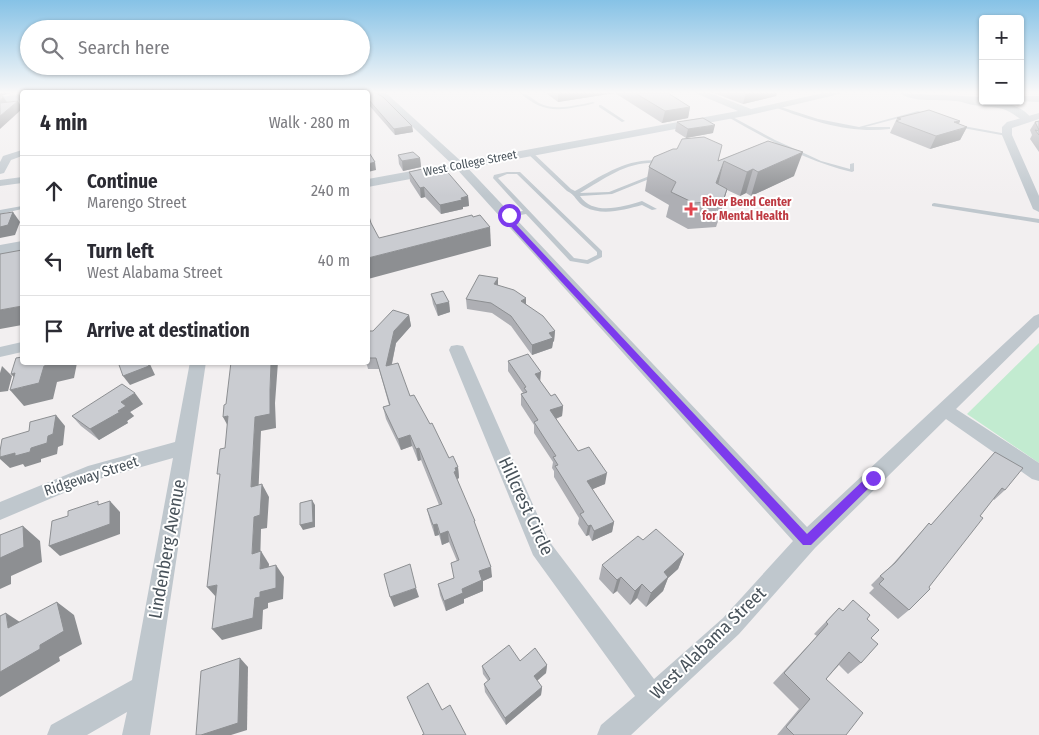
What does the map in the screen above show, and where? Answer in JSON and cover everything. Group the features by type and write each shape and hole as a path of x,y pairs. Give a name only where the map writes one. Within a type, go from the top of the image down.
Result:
{"street":[{"path":"418,127 459,165 807,541"},
{"name":"West College Street","path":"370,183 666,127"},
{"path":"1007,127 1007,135 1039,209"},
{"path":"0,171 7,158 20,154"},
{"path":"0,183 20,180"},
{"path":"0,250 20,246"},
{"name":"West Alabama Street","path":"611,735 731,626 807,541 1039,319"},
{"path":"0,352 20,347"},
{"name":"Hillcrest Circle","path":"457,350 541,548 652,698"},
{"name":"Lindenberg Avenue","path":"136,735 198,365"},
{"path":"946,410 1039,473"},
{"name":"Ridgeway Street","path":"0,510 88,474 185,447"},
{"path":"61,735 143,688"}],"lane":[{"path":"750,127 793,150 825,164 852,171 852,164"},
{"path":"862,127 879,130 888,128"},
{"path":"961,127 1007,135"},
{"path":"529,152 534,159 575,193 582,202 604,209 624,208 642,203 654,209"},
{"path":"640,161 661,162 666,169 610,193 590,196 575,193 640,161"},
{"path":"518,173 600,252 600,256 588,262 572,260 527,212 495,178 496,176 518,173"},
{"path":"934,205 1039,221"},
{"path":"0,212 20,208"},
{"path":"506,217 523,215 527,212"}],"green space":[{"path":"1039,343 1039,463 967,414"}],"building":[{"path":"913,127 966,127 936,136"},
{"path":"704,137 722,145 718,161 768,141 803,152 758,172 753,169 747,172 724,161 716,183 727,189 723,201 694,203 671,192 676,182 649,167 654,157 677,149 682,139"},
{"path":"413,152 420,158 402,161 398,155"},
{"path":"370,154 375,162 370,163"},
{"path":"427,168 429,171 444,168 468,196 461,198 462,200 440,205 424,187 420,188 409,172"},
{"path":"13,212 8,225 0,227 0,214"},
{"path":"472,215 473,217 480,215 490,227 370,257 370,220 379,238"},
{"path":"20,250 20,306 0,310 0,254"},
{"path":"479,275 498,278 494,284 514,290 526,298 521,301 543,316 555,331 549,333 553,338 532,345 511,316 491,303 466,299"},
{"path":"443,291 449,302 436,305 431,294"},
{"path":"393,310 409,315 394,331 386,366 398,363 410,396 414,395 430,424 432,423 449,458 453,456 458,467 455,468 456,471 454,472 475,521 491,567 479,571 482,580 462,589 463,593 444,601 438,584 454,578 451,563 459,560 448,531 440,534 437,524 433,525 427,509 442,504 419,448 416,449 410,435 398,439 383,407 390,405 376,358 370,358 370,331 373,331"},
{"path":"528,354 541,372 535,374 551,396 555,394 563,406 550,410 578,451 589,447 607,473 587,481 614,522 594,531 580,514 584,512 555,466 558,465 553,457 556,456 534,422 538,420 521,394 527,392 524,388 526,387 508,361"},
{"path":"20,357 20,365 48,365 44,366 39,383 10,390 15,373 11,374 16,358"},
{"path":"119,365 149,366 123,376"},
{"path":"231,365 271,365 270,414 255,417 251,487 262,484 260,515 254,517 252,554 261,551 260,569 276,565 276,588 260,592 260,597 255,598 253,618 212,629 217,585 207,587 220,474 217,474 220,449 225,448 228,416 223,417 224,405 226,404"},
{"path":"122,384 135,393 121,402 126,406 118,411 120,412 90,429 72,416"},
{"path":"56,415 53,434 48,436 47,443 31,448 30,452 0,457 2,439 29,431 30,422"},
{"path":"995,452 1023,468 1005,490 1002,488 980,516 983,518 929,587 930,589 909,610 879,584 884,579 880,576 895,563 929,523 931,525"},
{"path":"312,500 313,522 300,525 300,503"},
{"path":"98,501 98,505 110,501 110,524 49,546 52,521 68,516 68,511"},
{"path":"23,526 24,547 0,558 0,535"},
{"path":"656,529 684,554 664,572 668,577 651,593 642,584 635,591 621,577 617,580 602,565 638,536 643,540"},
{"path":"410,564 416,588 390,597 384,574"},
{"path":"853,600 870,615 867,619 879,630 871,638 878,644 861,663 849,652 826,679 863,713 846,735 794,735 786,727 810,699 784,673 828,624 826,622 839,608 843,611"},
{"path":"57,602 64,631 40,645 40,649 0,672 0,616 6,613 8,628"},
{"path":"509,645 520,661 535,648 547,665 534,676 542,687 505,718 484,684 490,679 482,666"},
{"path":"240,658 238,723 196,735 201,671"},
{"path":"428,683 442,710 450,705 466,735 422,735 424,734 407,697"}],"place":[{"name":"River Bend Center for Mental Health","path":"691,209"}],"route":[{"path":"509,215 506,217 807,541 873,478"}]}
